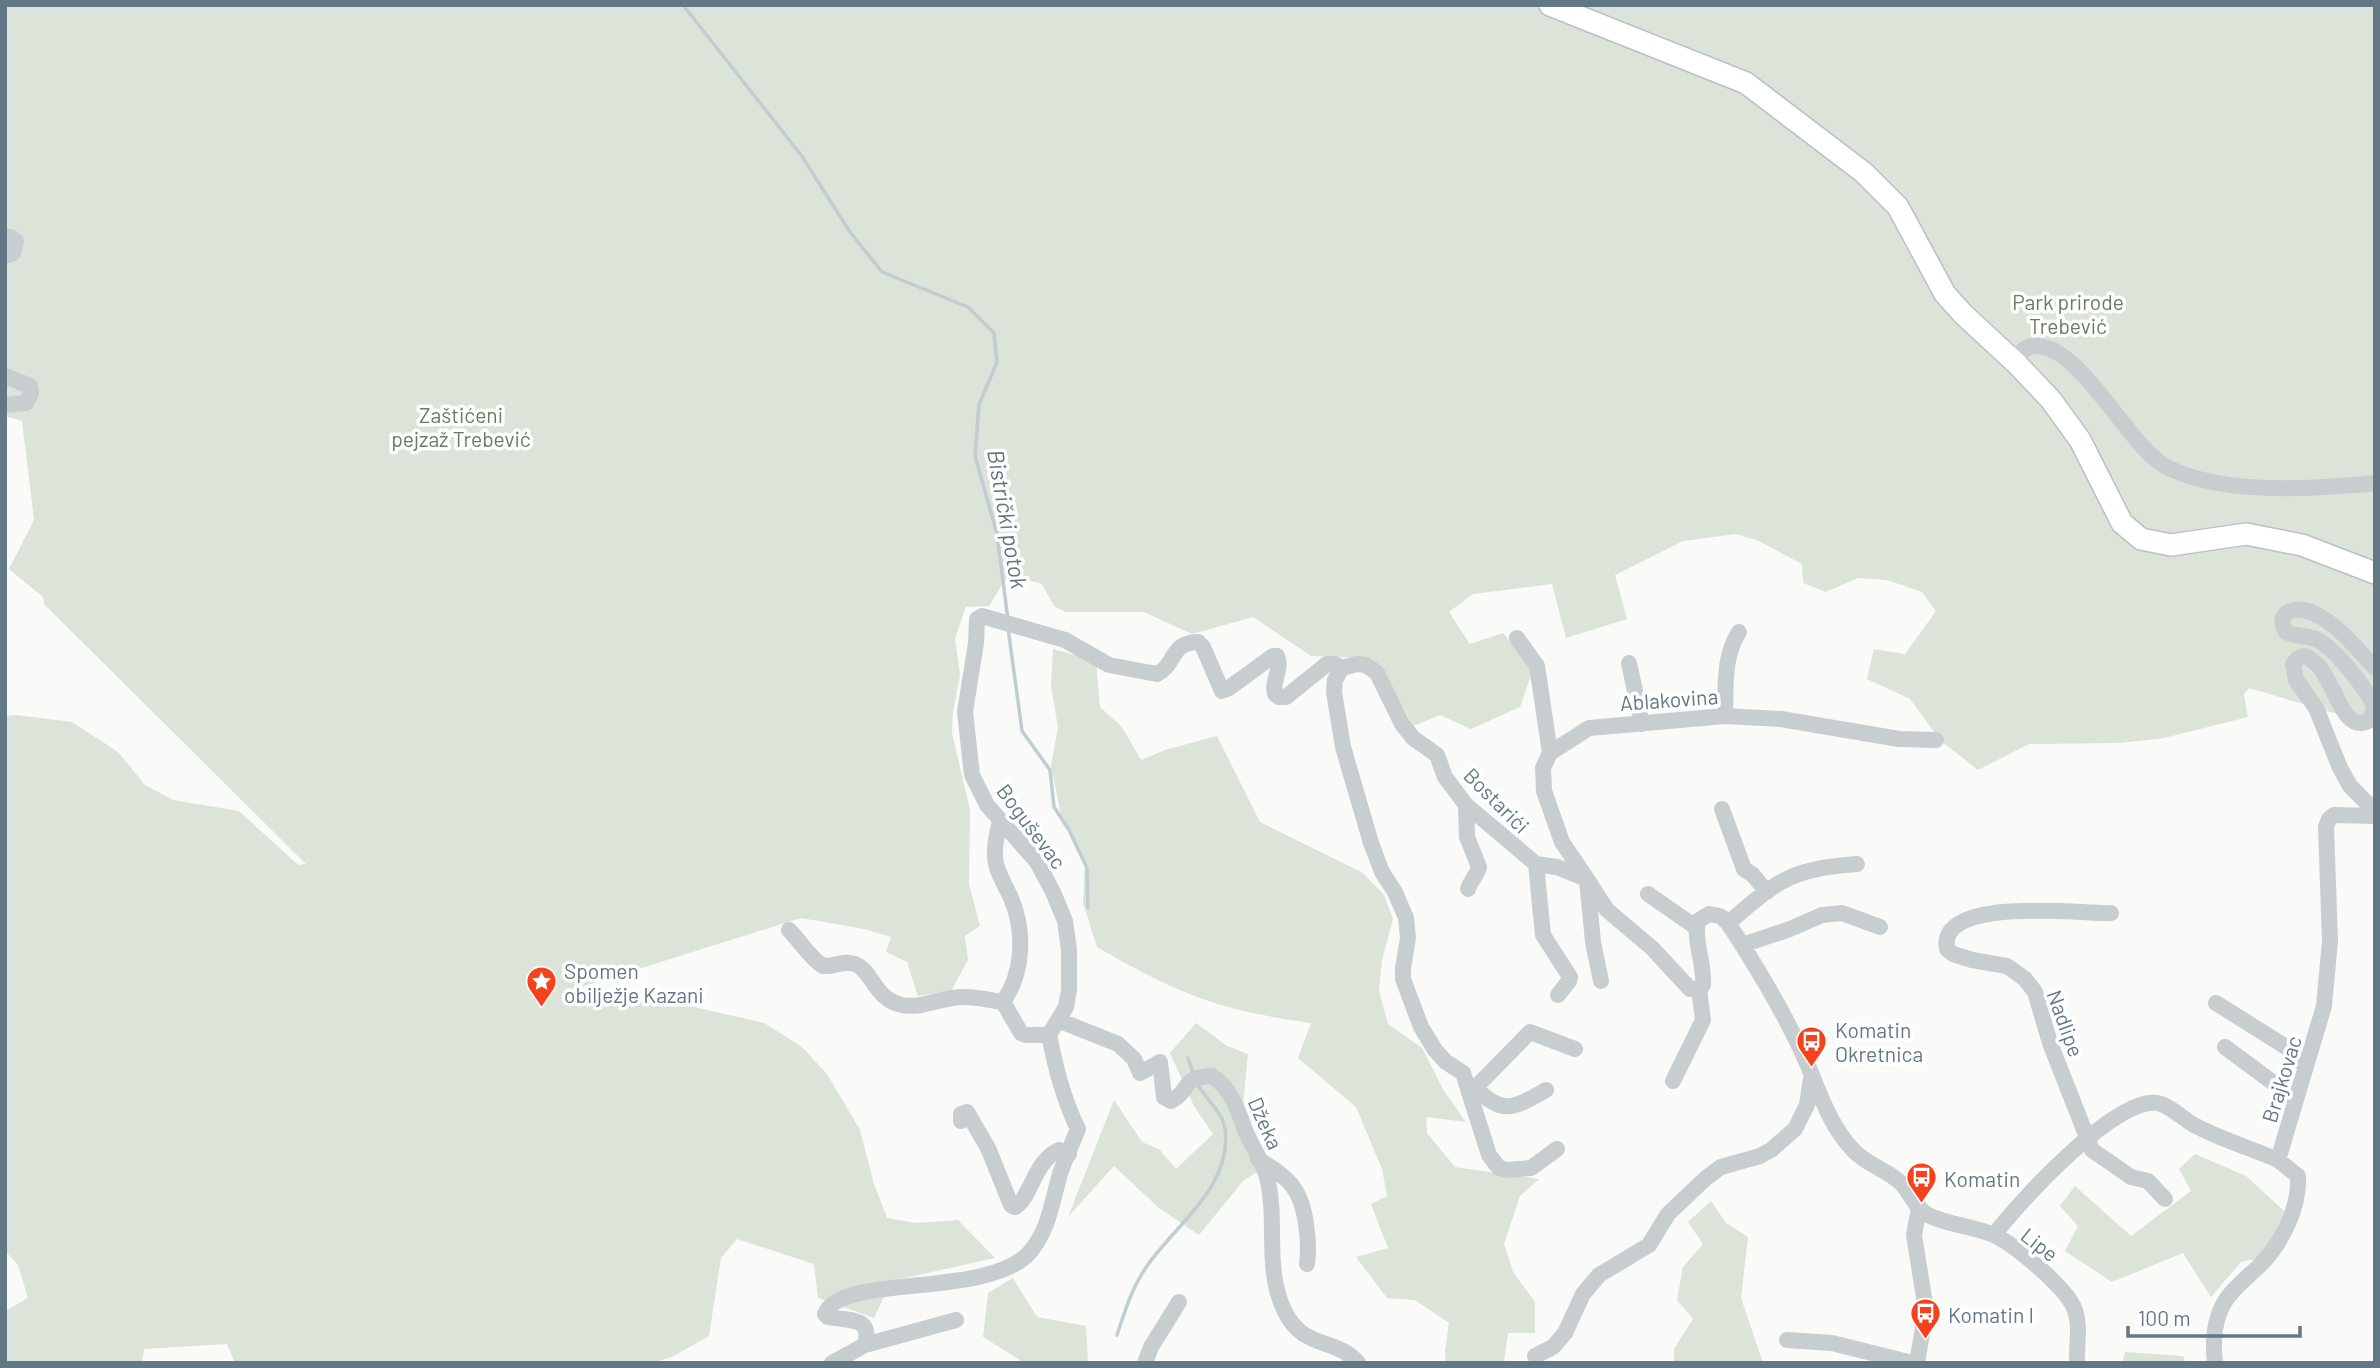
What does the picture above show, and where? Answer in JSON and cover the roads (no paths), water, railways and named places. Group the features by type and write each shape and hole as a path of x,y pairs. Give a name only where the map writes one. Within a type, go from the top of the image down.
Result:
{"main road":[{"path":"1550,5 1746,83 1863,172 1898,207 1945,293 2051,400 2080,440 2122,523 2141,539 2171,545 2246,534 2302,545 2375,573"}],"street":[{"path":"5,237 16,241 13,253 5,256"},
{"path":"2012,359 2032,345 2046,346 2065,358 2090,382 2147,451 2161,464 2181,475 2228,483 2298,489 2375,483"},
{"path":"5,376 30,386 31,393 26,403 5,405"},
{"path":"2375,668 2343,633 2324,618 2302,608 2291,610 2285,615 2283,624 2286,632 2322,643 2338,658 2373,703 2370,720 2364,723 2353,721 2342,711 2331,683 2318,664 2304,656 2293,664 2296,680 2316,708 2350,786 2375,811"},
{"name":"Boguševac","path":"1049,1035 1066,1007 1069,990 1069,950 1065,921 1058,901 1037,862 987,804 972,775 965,712 977,619 982,616 1065,640 1110,665 1157,674 1164,671 1178,647 1198,642 1224,691 1273,656 1279,661 1273,687 1279,697 1286,697 1327,664 1342,668"},
{"path":"1725,716 1727,662 1731,646 1739,632"},
{"path":"1517,638 1537,666 1550,753 1544,768 1544,791 1562,842 1607,910 1652,948 1686,986 1695,990 1703,985 1704,979 1696,928 1701,917 1709,914 1720,916 1728,923 1780,1007 1803,1054 1826,1114 1852,1149 1866,1162 1902,1184 1919,1209 1914,1235 1926,1310 1917,1363"},
{"path":"1629,663 1642,723"},
{"name":"Bostarići","path":"1342,668 1357,664 1366,665 1377,673 1402,724 1413,738 1437,755 1445,777 1466,805 1535,864 1557,867 1587,879"},
{"path":"1342,668 1335,680 1334,692 1351,777 1382,872 1395,892 1406,918 1409,938 1403,968 1406,988 1421,1027 1446,1062 1463,1073 1472,1090 1489,1155 1499,1168 1520,1171 1531,1168 1557,1149"},
{"name":"Ablakovina","path":"1550,753 1589,728 1725,716 1781,719 1899,739 1936,740"},
{"path":"1466,805 1467,837 1479,867 1468,889"},
{"path":"1723,809 1744,869 1753,875 1767,892"},
{"name":"Brajkovac","path":"2278,1160 2324,1006 2330,941 2326,827 2334,815 2375,816"},
{"path":"1000,821 995,849 996,865 1019,918 1021,936 1019,959 1003,1002"},
{"path":"1535,864 1543,935 1570,977 1558,995"},
{"path":"1728,923 1767,892 1798,874 1826,867 1857,864"},
{"path":"1587,879 1593,942 1601,981"},
{"path":"1647,894 1696,928"},
{"name":"Nadlipe","path":"2086,1139 2050,1043 2035,992 2025,979 2007,966 1953,954 1946,943 1955,926 2004,910 2111,913"},
{"path":"1742,945 1822,915 1842,913 1881,926"},
{"path":"789,930 823,966 844,962 858,965 876,989 898,1005 912,1007 960,997 1003,1002"},
{"path":"1673,1081 1703,1020 1699,989"},
{"path":"865,1345 868,1333 866,1327 853,1321 828,1317 825,1314 830,1306 875,1289 958,1282 986,1276 1009,1268 1028,1254 1043,1233 1063,1163 1078,1129 1062,1093 1049,1035 1021,1033 1003,1002"},
{"path":"2216,1003 2286,1047 2305,1066"},
{"name":"Džeka","path":"1058,1020 1118,1044 1134,1059 1140,1073 1160,1062 1164,1097 1167,1100 1178,1097 1194,1078 1212,1076 1224,1087 1233,1099 1266,1174 1271,1249 1276,1286 1284,1310 1301,1333 1345,1351 1358,1363"},
{"path":"1472,1090 1530,1032 1576,1049"},
{"path":"2225,1047 2295,1099"},
{"path":"1535,1356 1553,1347 1565,1332 1583,1294 1599,1275 1649,1245 1668,1214 1706,1178 1721,1167 1760,1156 1771,1150 1795,1129 1807,1105 1811,1077"},
{"path":"1472,1090 1493,1103 1508,1107 1518,1106 1546,1090"},
{"path":"1994,1235 2010,1213 2086,1139 2130,1108 2145,1103 2159,1103 2195,1125 2278,1160 2298,1176 2299,1187 2295,1204 2272,1253 2228,1296 2219,1312 2214,1334 2215,1363"},
{"path":"961,1121 961,1114 967,1112 988,1148 1014,1207 1020,1203 1037,1170 1049,1156 1059,1150 1069,1154"},
{"path":"2086,1139 2099,1157 2131,1177 2148,1181 2165,1199"},
{"path":"1258,1159 1282,1174 1298,1192 1308,1236 1307,1264"},
{"name":"Lipe","path":"1919,1209 1947,1223 1994,1235 2039,1267 2066,1294 2074,1308 2078,1321 2077,1363"},
{"path":"1145,1363 1151,1347 1179,1301"},
{"path":"832,1363 865,1345 956,1320"},
{"path":"1787,1340 1832,1343 1912,1363"}],"waterway":[{"name":"Bistrički potok","path":"683,5 801,155 850,232 882,272 968,307 994,333 997,362 979,405 975,456 997,534 1008,620"},
{"name":"Bistrički potok","path":"1008,628 1022,731 1050,770 1054,807 1069,830 1087,868 1088,908"},
{"name":"Bistrički potok","path":"1188,1058 1193,1073"},
{"name":"Bistrički potok","path":"1117,1335 1137,1282 1159,1251 1200,1204 1220,1169 1225,1150 1224,1123 1197,1083"}],"place":[{"name":"Spomen obilježje Kazani","path":"541,1009"},
{"name":"Komatin Okretnica","path":"1812,1068"},
{"name":"Komatin","path":"1921,1205"},
{"name":"Komatin I","path":"1925,1341"}],"park label":[{"name":"Park prirode Trebević","path":"2068,313"},
{"name":"Zaštićeni pejzaž Trebević","path":"461,426"}]}
